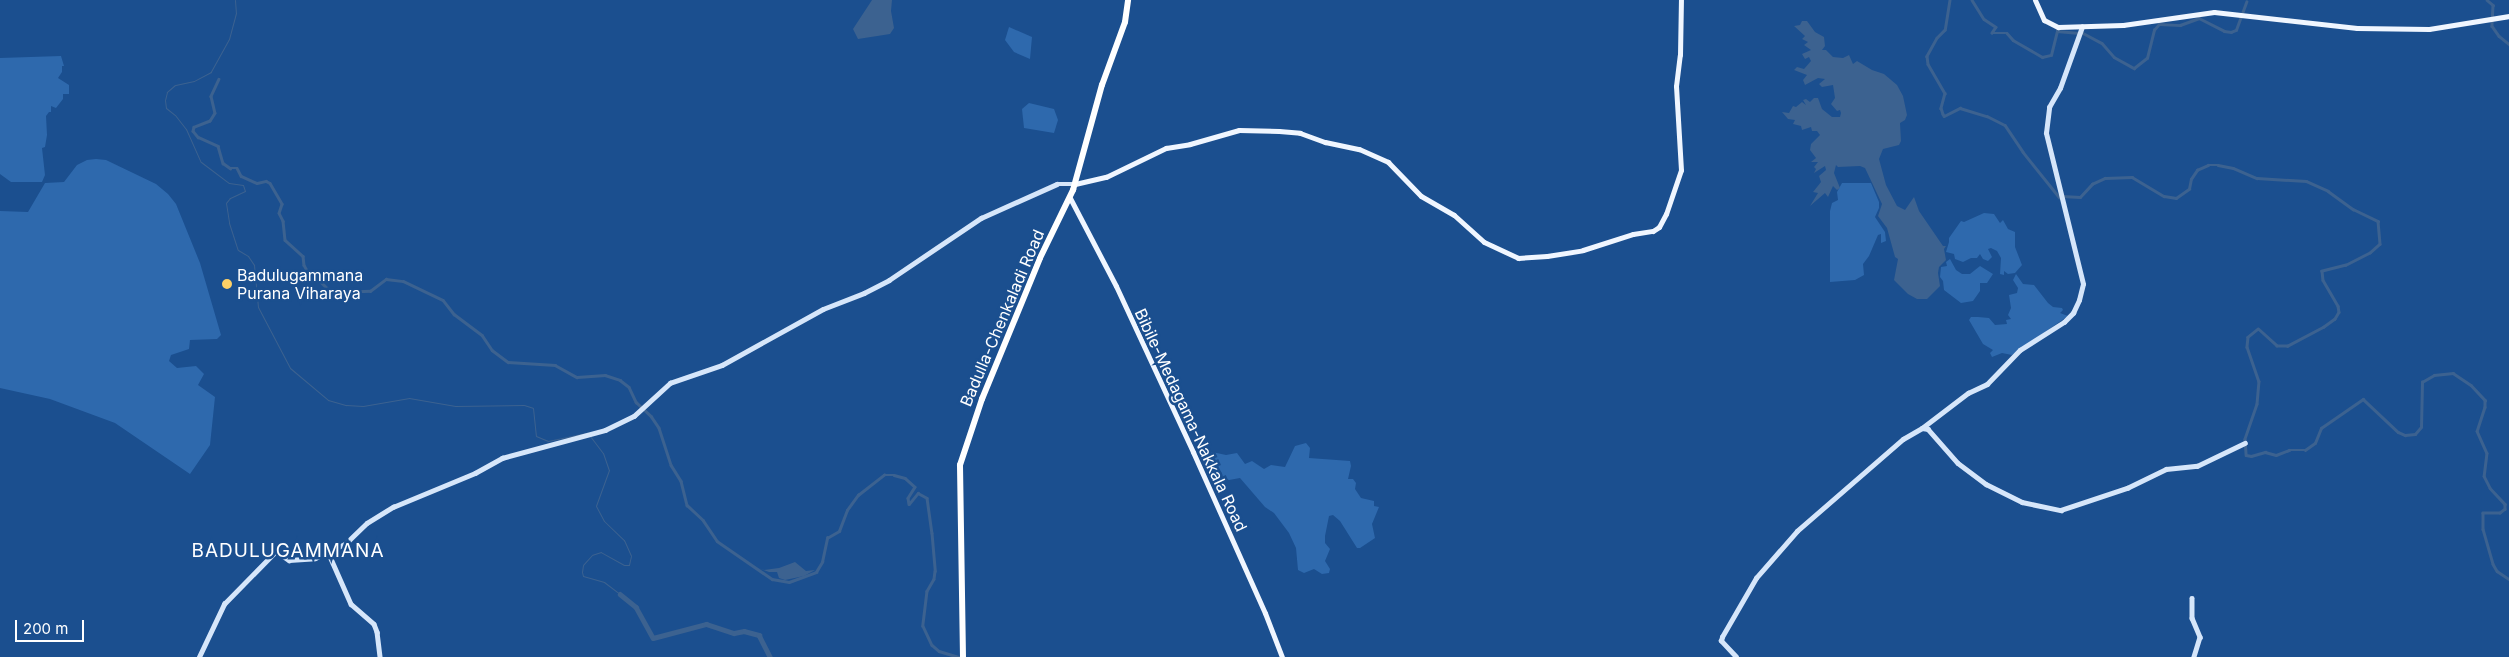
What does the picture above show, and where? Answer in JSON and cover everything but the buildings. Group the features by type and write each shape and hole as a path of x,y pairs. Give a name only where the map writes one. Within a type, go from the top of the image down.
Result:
{"highway":[{"name":"Badulla-Chenkaladi Road","path":"963,657 960,466 982,400 1040,258 1070,198 1102,85 1125,22 1128,0"}],"main road":[{"path":"199,657 224,604 276,551 289,560 315,558 345,544 367,522 400,504 475,474 502,458 605,430 634,416 670,383 722,365 823,309 864,293 889,280 981,218 1057,184 1075,184 1106,177 1166,148 1190,144 1239,130 1300,133 1325,142 1359,149 1388,162 1421,196 1454,215 1484,242 1518,258 1584,250 1633,234 1653,231 1659,227 1666,214 1681,170 1676,86 1680,55 1681,0"},
{"path":"2035,0 2042,18 2050,25 2058,27 2123,25 2210,12 2241,13 2357,28 2429,29 2509,16"},
{"path":"1736,657 1722,641 1722,637 1764,567 1811,517 1903,439 1922,428 1968,394 1987,384 2026,345 2064,322 2073,313 2083,284 2046,133 2049,107 2060,88 2082,27"},
{"name":"Bibile-Medagama-Nakkala Road","path":"1070,198 1116,286 1189,444 1265,612 1282,657"},
{"path":"1922,428 1928,429 1958,463 1990,487 2022,502 2063,510 2127,488 2166,469 2197,466 2245,444"},
{"path":"328,552 351,604 374,624 377,632 380,657"},
{"path":"2192,598 2192,618 2200,637 2194,657"}],"shaded area":[{"path":"872,0 892,0 891,11 894,28 890,34 858,39 853,29"},
{"path":"1802,21 1807,21 1815,32 1824,37 1825,46 1822,50 1826,50 1833,57 1843,58 1849,55 1853,64 1857,61 1872,70 1884,74 1897,85 1903,96 1907,115 1905,120 1900,123 1901,141 1899,145 1883,149 1879,159 1886,185 1897,206 1905,210 1914,197 1919,211 1943,246 1946,246 1944,249 1946,260 1939,267 1938,273 1940,286 1927,299 1917,299 1908,294 1894,280 1898,259 1895,257 1887,228 1878,216 1882,204 1865,168 1860,166 1838,167 1836,165 1834,173 1840,188 1837,190 1833,186 1828,197 1825,193 1810,206 1818,193 1813,192 1821,182 1819,176 1826,170 1825,166 1814,173 1816,169 1814,167 1818,162 1811,162 1816,158 1810,150 1811,144 1820,135 1817,131 1812,131 1811,127 1802,130 1801,126 1793,124 1795,120 1788,119 1782,112 1789,113 1793,106 1796,107 1802,102 1806,105 1803,100 1806,99 1810,102 1814,98 1818,98 1822,109 1832,117 1840,117 1841,113 1840,110 1837,111 1831,104 1835,98 1833,85 1822,87 1819,84 1825,79 1818,78 1805,85 1803,80 1807,75 1794,70 1797,67 1804,69 1811,61 1809,57 1805,59 1802,54 1811,50 1804,45 1808,42 1802,39 1805,36 1794,26 1800,25"},
{"path":"1009,27 1032,37 1030,59 1014,52 1005,40"},
{"path":"61,56 64,66 62,66 62,72 58,78 69,85 69,94 63,94 63,99 56,108 51,106 51,112 46,116 47,135 45,147 42,148 45,175 42,182 11,182 0,174 0,58"},
{"path":"1029,103 1054,109 1058,120 1054,133 1024,128 1022,109"},
{"path":"87,160 106,160 156,184 168,194 176,204 200,263 221,335 217,339 190,340 189,349 171,355 169,361 177,368 196,366 204,374 198,385 215,397 210,445 190,474 115,423 50,399 0,388 0,211 28,212 45,183 64,182 77,165"},
{"path":"1842,183 1871,183 1879,202 1879,208 1875,217 1885,232 1886,241 1881,243 1881,234 1878,235 1869,256 1863,264 1864,275 1855,280 1830,282 1830,211 1832,203 1838,200 1837,192"},
{"path":"1984,213 1994,214 2000,223 2003,220 2008,229 2015,232 2015,247 2022,265 2015,273 2008,274 2004,271 2004,275 2000,274 2001,258 1997,251 1991,248 1988,249 1992,257 1988,261 1983,259 1980,254 1977,258 1971,258 1963,262 1955,259 1954,254 1946,252 1949,238 1961,221 1964,222"},
{"path":"1950,259 1956,270 1962,274 1970,274 1980,266 1993,274 1987,283 1980,283 1980,291 1973,301 1961,303 1944,290 1943,281 1940,277 1941,267 1947,266 1946,262"},
{"path":"2016,274 2023,284 2034,285 2048,303 2053,307 2062,308 2063,310 2060,313 2068,316 2012,355 2002,353 1992,357 1990,353 1993,350 1983,344 1969,320 1971,317 1989,318 1995,325 2007,324 2006,320 2011,319 2008,315 2011,308 2009,295 2017,293 2018,288 2013,280"},
{"path":"1306,443 1310,448 1309,458 1350,461 1351,466 1348,479 1353,479 1356,483 1355,489 1361,498 1374,501 1374,506 1379,507 1372,524 1375,538 1360,548 1357,548 1340,521 1333,515 1329,516 1325,543 1330,549 1325,561 1330,569 1329,573 1322,574 1314,569 1304,573 1298,570 1296,548 1289,533 1274,513 1265,507 1240,478 1229,480 1221,476 1216,471 1213,463 1209,462 1207,458 1200,458 1212,452 1226,455 1237,453 1245,464 1252,461 1264,469 1271,465 1285,467 1295,446"},
{"path":"795,562 806,571 815,570 804,576 785,580 779,578 777,572 769,572 758,568 764,570 779,568"}],"waterway":[{"path":"235,0 236,13 229,39 211,72 194,81 175,85 167,92 166,108 175,115 186,129 201,162 229,183 243,185 245,191 230,198 226,203 229,223 238,250 248,256 254,265 258,307 290,368 328,400 346,405 363,406 409,398 455,406 524,405 533,408 536,436 548,441 587,433"},
{"path":"1950,0 1945,30 1937,38 1927,56 1928,64 1945,93 1941,108 1944,116 1960,108 1987,116 2005,125 2023,152 2059,197"},
{"path":"1972,0 1984,19 1996,27 1992,33 2007,33 2013,40 2042,57 2051,55 2057,31 2079,33"},
{"path":"2487,0 2493,5 2492,26 2499,36 2509,44"},
{"path":"2083,33 2102,43 2114,57 2134,68 2147,58 2154,30 2159,24 2180,25 2199,18 2224,31 2231,32 2236,30 2246,2"},
{"path":"219,79 211,96 215,113 210,121 194,127 193,131 198,137 218,146 223,163 230,168 237,168 241,176 257,183 266,181 270,183 282,204 279,213 283,221 285,240 303,256 304,265 310,276 316,277 330,291 336,292 370,291 386,279 403,281 443,300 454,314 482,335 492,350 508,362 555,365 577,377 605,375 620,380 629,387 636,402 651,416 659,428 671,465 681,481 687,505 703,520 717,541 772,579 789,582 816,572 822,562 827,538 839,531 847,510 858,495 884,475 905,478 915,487 908,498 909,504 918,493 927,498 932,533 935,571 934,579 927,591 923,626 932,645 939,651 959,657"},
{"path":"2062,196 2080,197 2092,184 2105,178 2132,177 2164,196 2176,198 2189,189 2191,179 2197,170 2208,165 2218,165 2233,168 2257,178 2306,181 2328,191 2353,209 2378,221 2380,244 2370,253 2346,265 2322,271 2323,280 2338,306 2339,312 2335,319 2288,346 2277,346 2258,329 2248,337 2247,347 2259,381 2257,404 2245,439 2246,455 2251,456 2265,452 2276,455 2289,450 2305,450 2315,443 2321,428 2363,399 2398,432 2405,435 2415,434 2421,427 2422,382 2434,375 2453,373 2471,385 2485,400 2485,407 2477,431 2487,453 2484,476 2490,488 2505,504 2505,509 2500,513 2483,513 2483,529 2493,564 2497,571 2509,579"},
{"path":"590,436 603,453 609,470 596,506 604,521 624,540 631,556 629,565 624,565 601,552 592,555 583,565 582,572 583,576 604,582 620,594"},
{"path":"620,594 636,607 653,638 706,624 734,633 744,631 759,635 770,657"}],"place":[{"name":"Badulugammana Purana Viharaya","path":"227,284"}],"district":[{"name":"BADULUGAMMANA","path":"288,551"}]}
